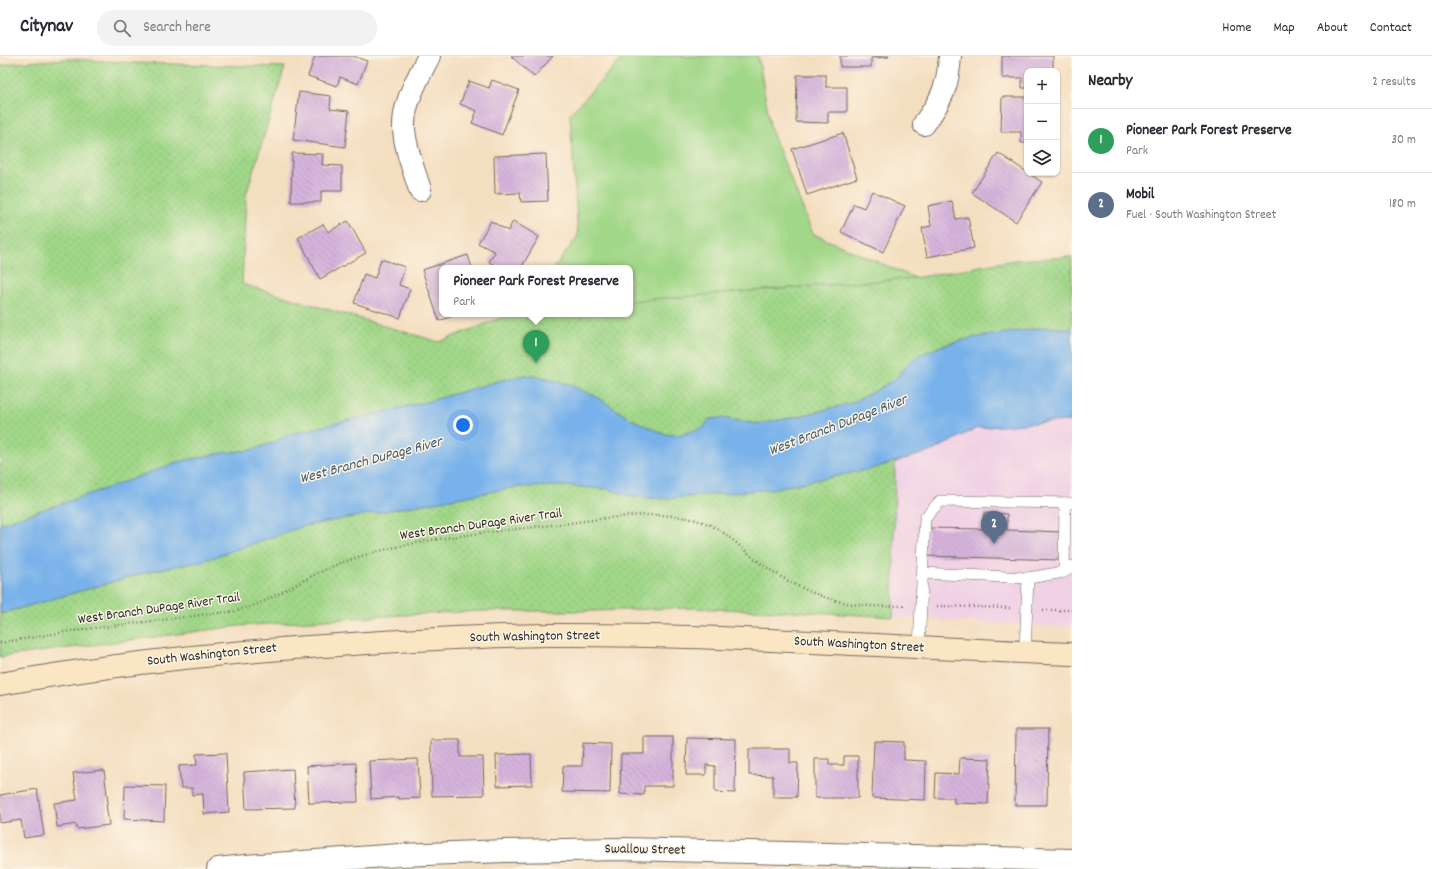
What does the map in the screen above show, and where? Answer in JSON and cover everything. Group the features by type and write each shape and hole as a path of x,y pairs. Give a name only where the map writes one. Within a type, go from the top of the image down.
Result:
{"main road":[{"name":"South Washington Street","path":"0,684 115,666 284,648 414,639 548,635 668,636 1072,654"}],"street":[{"path":"420,190 406,145 404,128 405,113 413,89 429,56"},
{"path":"924,124 938,104 946,86 950,56"},
{"name":"Swallow Street","path":"218,869 400,855 505,850 623,848 1072,860"}],"lane":[{"path":"919,648 922,573 925,518 940,501 1068,503 1068,569 1028,578 922,573"},
{"path":"1025,652 1028,578"}],"path":[{"name":"West Branch DuPage River Trail","path":"0,643 70,632 235,611 260,603 324,570 350,559 413,543 454,536 644,515 676,516 709,524 732,539 780,577 832,600 861,606 908,606"},
{"path":"940,606 1013,608"},
{"path":"1045,610 1072,610"}],"shaded area":[{"path":"1072,421 1072,626 1064,627 893,617 895,462 932,451 977,428"}],"green space":[{"path":"624,56 758,56 771,130 813,234 915,278 633,301 633,265 556,265 578,236 570,114"},
{"path":"68,59 137,63 285,67 246,195 242,284 439,342 503,317 633,317 633,301 915,278 1014,260 1072,257 1072,384 911,399 895,462 893,617 810,612 684,608 591,611 483,611 239,626 0,657 0,66 14,63"}],"water":[{"name":"West Branch DuPage River","path":"1047,327 1072,329 1072,421 977,428 932,451 871,469 771,489 666,499 633,497 607,489 567,486 517,487 304,526 203,561 151,571 0,614 0,524 116,485 177,462 222,453 251,450 275,442 290,434 433,400 505,379 526,375 546,378 568,384 597,397 629,418 664,434 678,435 703,428 709,419 721,418 758,424 800,416 851,403 895,379 909,363 919,355 941,346 971,338"}],"building":[{"path":"315,56 353,56 367,61 358,84 340,77 337,86 308,76"},
{"path":"511,56 553,56 534,77"},
{"path":"840,56 889,57 871,58 871,67 840,67"},
{"path":"1002,56 1053,56 1053,68 1024,68 1024,88 1022,88 1022,78 1002,78"},
{"path":"797,75 826,75 826,87 847,87 847,112 828,112 828,123 796,122"},
{"path":"492,80 519,90 502,135 472,123 477,111 460,104 469,81 489,88"},
{"path":"299,92 331,96 330,109 349,111 345,147 293,140"},
{"path":"1002,97 1024,97 1024,143 1021,143 1021,132 1001,132"},
{"path":"843,133 857,178 807,195 792,149"},
{"path":"292,153 323,154 322,165 342,166 342,191 321,191 321,202 291,202"},
{"path":"998,153 1024,170 1024,176 1033,176 1042,182 1016,222 972,193"},
{"path":"546,154 548,201 521,202 520,193 495,194 494,156"},
{"path":"872,191 905,206 883,252 841,232 854,204 864,208"},
{"path":"952,201 956,219 968,217 974,248 927,257 922,228 931,226 928,206"},
{"path":"348,221 366,253 320,279 298,238 323,224 328,232"},
{"path":"491,221 508,231 513,221 539,237 523,265 494,265 489,262 495,252 478,243"},
{"path":"468,255 471,265 439,265 439,317 450,317 439,321 422,270"},
{"path":"381,259 405,267 399,285 410,289 400,318 354,303 364,274 375,278"},
{"path":"984,513 1007,514 1007,530 1062,532 1061,560 927,556 928,528 983,529"},
{"path":"1016,729 1048,729 1047,805 1015,805"},
{"path":"644,737 673,737 673,786 644,786 644,795 620,794 621,754 644,754"},
{"path":"687,738 736,739 735,793 715,792 715,766 706,765 706,775 686,775"},
{"path":"431,740 460,740 460,757 483,757 484,795 432,796"},
{"path":"874,741 904,742 904,760 926,761 925,800 872,798"},
{"path":"583,743 611,744 610,793 562,792 563,766 582,766"},
{"path":"749,749 790,749 790,763 798,763 797,797 773,797 773,776 749,775"},
{"path":"226,753 229,812 204,814 203,794 192,795 192,788 181,788 179,766 197,765 196,754"},
{"path":"531,754 532,785 497,786 496,755"},
{"path":"844,756 858,756 858,798 815,798 815,759 829,759 829,765 844,765"},
{"path":"960,758 990,759 988,804 954,803 954,798 935,798 936,773 959,774"},
{"path":"418,759 420,798 399,799 399,797 371,799 369,761"},
{"path":"356,763 358,802 309,803 307,766"},
{"path":"293,769 295,808 246,809 244,772"},
{"path":"104,770 109,825 77,829 76,824 57,827 54,803 77,800 73,773"},
{"path":"125,785 165,786 164,821 124,819"},
{"path":"37,789 44,835 24,838 21,820 0,823 0,795"}],"place":[{"name":"Pioneer Park Forest Preserve","path":"536,363"},
{"name":"Mobil","path":"994,544"}]}
